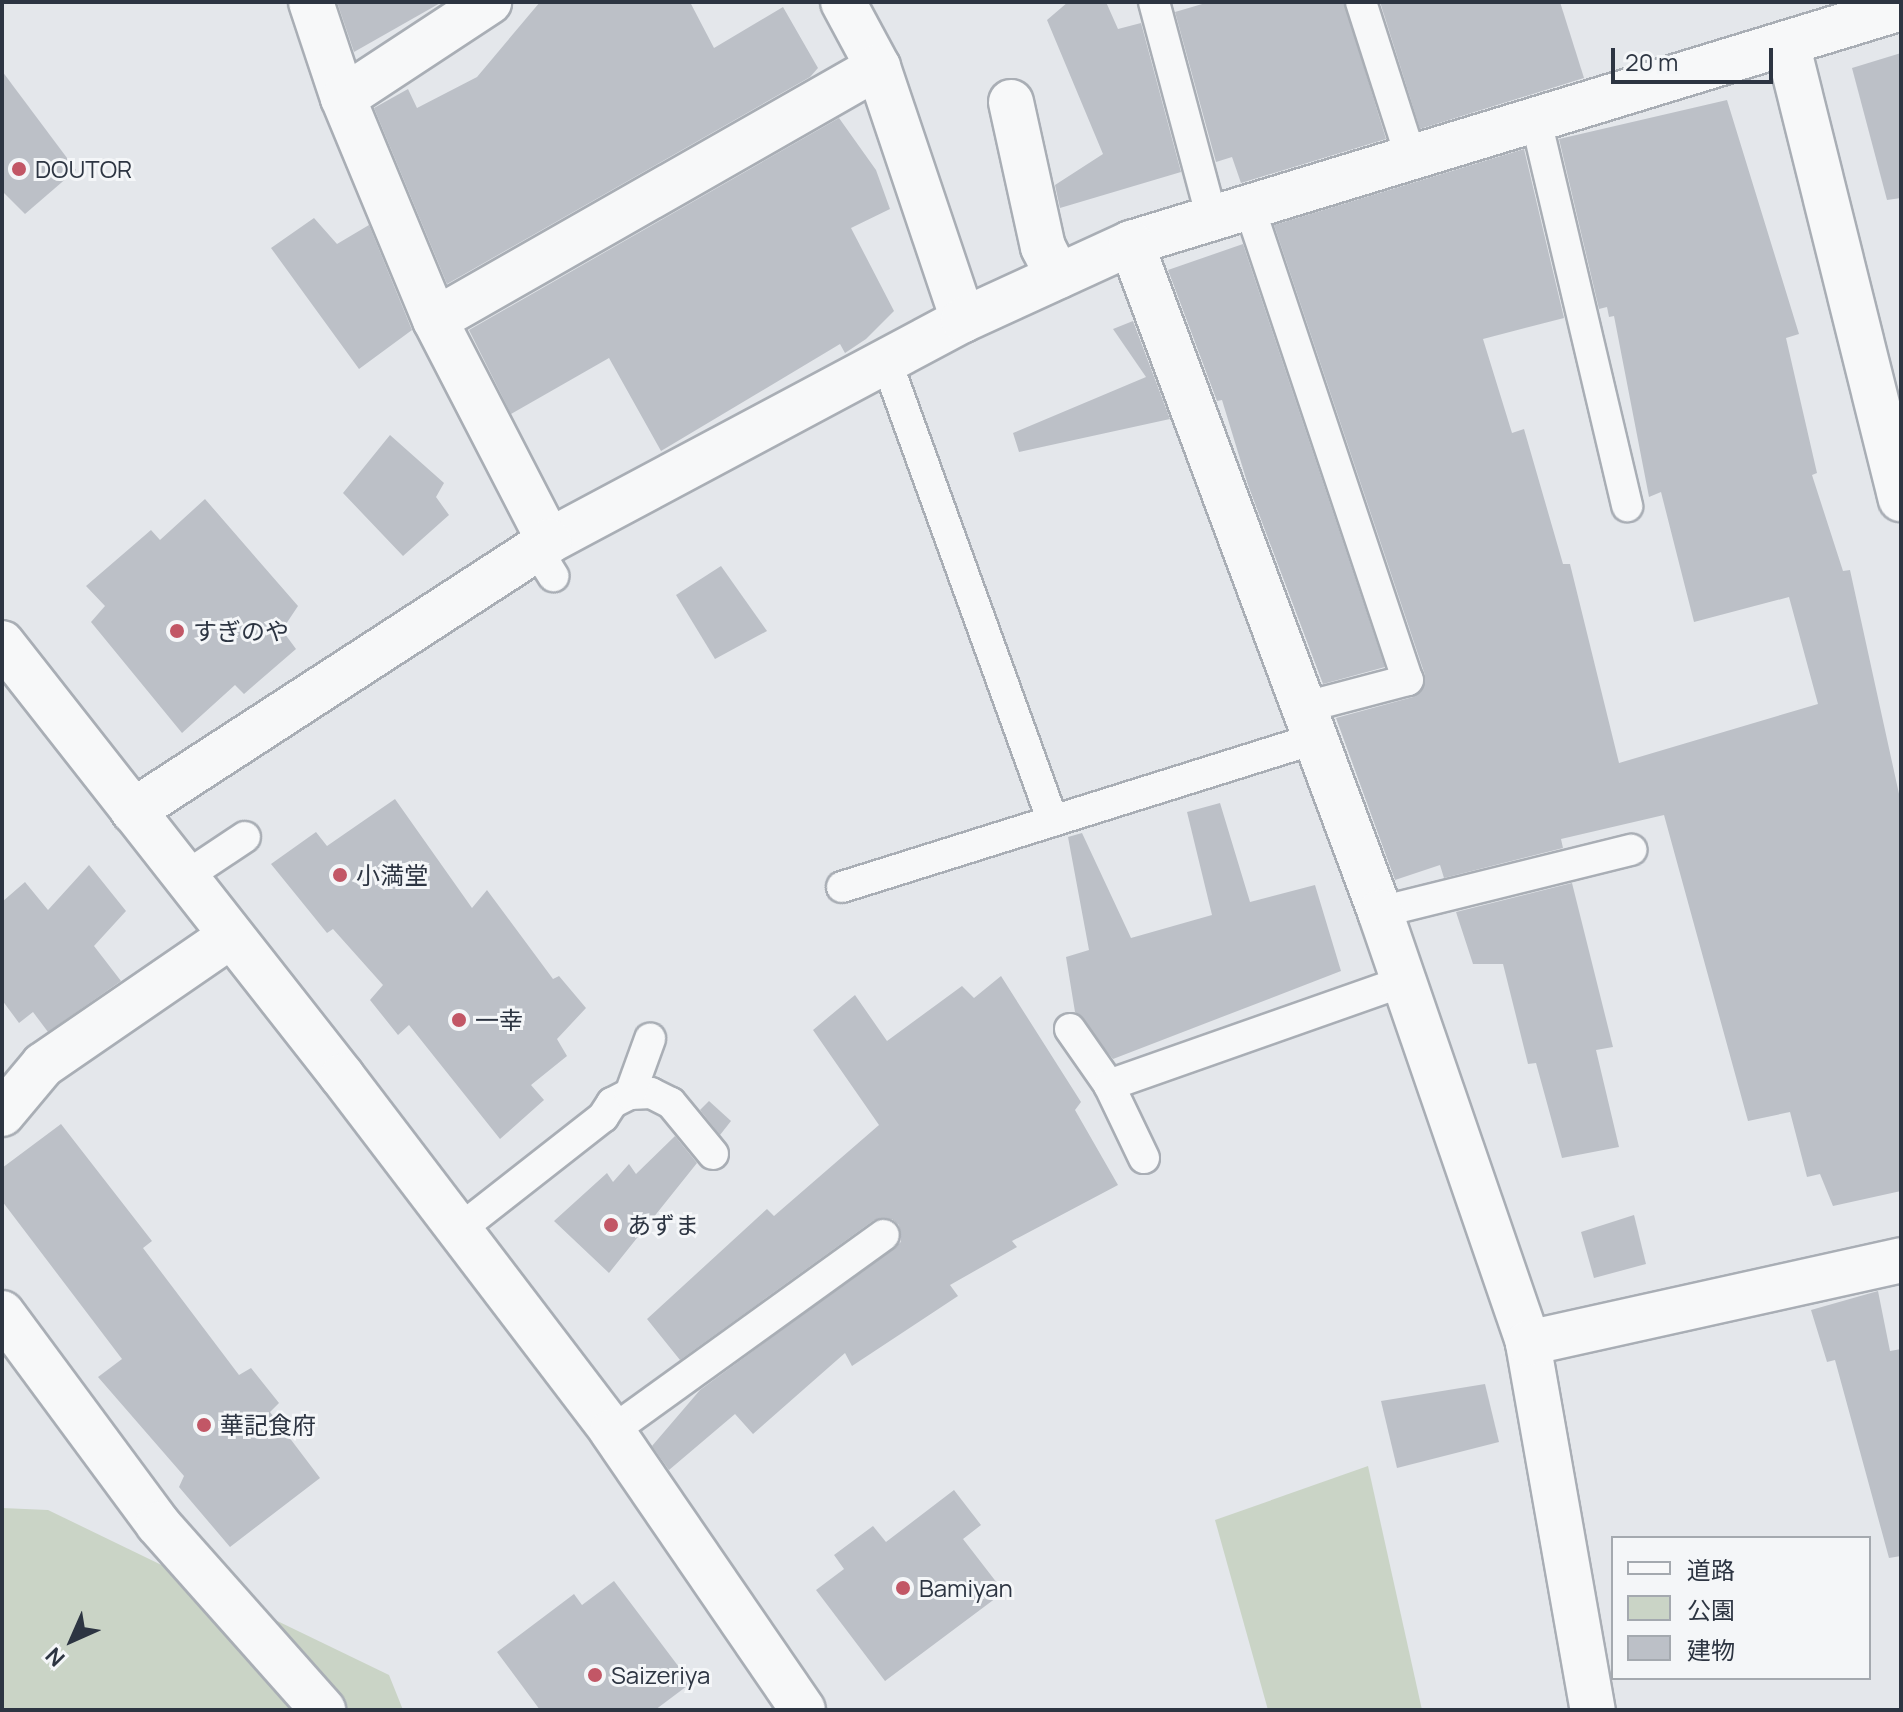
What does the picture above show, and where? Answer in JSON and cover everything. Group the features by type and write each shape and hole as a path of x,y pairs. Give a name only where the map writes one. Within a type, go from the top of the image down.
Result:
{"street":[{"path":"311,2 343,98 435,320 546,556"},
{"path":"343,98 489,2"},
{"path":"843,2 878,67 963,320"},
{"path":"133,811 464,610 546,556 963,320 1058,276 1131,243 1535,116 1788,47 1901,8"},
{"path":"1788,47 1901,499"},
{"path":"435,320 878,67"},
{"path":"1011,102 1043,247 1058,276"},
{"path":"1131,243 1380,912 1401,982 1528,1343 1593,1710"},
{"path":"2,643 460,1229 612,1431 803,1710"},
{"path":"2,1114 43,1065 231,936"},
{"path":"1528,1343 1901,1260"},
{"path":"2,1313 158,1524 323,1710"}],"lane":[{"path":"842,887 1053,821 1308,724 1408,680 1230,212 1154,2"},
{"path":"1361,2 1410,155"},
{"path":"1535,116 1627,506"},
{"path":"887,363 1053,821"},
{"path":"185,877 245,837"},
{"path":"1380,912 1631,850"},
{"path":"1109,1085 1401,982"},
{"path":"1070,1029 1109,1085 1144,1158"},
{"path":"630,1094 650,1039"},
{"path":"460,1229 603,1117 612,1103 630,1094 651,1093 671,1103 713,1154"},
{"path":"612,1431 884,1235"}],"green space":[{"path":"1368,1466 1422,1710 1268,1710 1215,1520"},
{"path":"2,1508 48,1510 389,1675 403,1710 2,1710"}],"building":[{"path":"337,2 442,2 354,52"},
{"path":"540,2 690,2 714,48 783,7 818,68 810,77 447,284 374,108 408,89 417,108 477,77"},
{"path":"1068,2 1106,2 1118,29 1141,23 1181,172 1060,208 1055,185 1103,154 1047,20"},
{"path":"1209,2 1344,2 1386,139 1241,183 1232,157 1216,162 1175,12"},
{"path":"1380,2 1560,2 1584,78 1420,129"},
{"path":"1901,53 1901,198 1887,200 1852,68"},
{"path":"2,71 76,170 25,214 2,191"},
{"path":"1727,100 1799,334 1786,338 1817,473 1812,475 1843,571 1850,570 1901,803 1901,1191 1833,1206 1820,1174 1807,1177 1790,1112 1748,1121 1664,815 1561,839 1563,848 1444,878 1440,865 1395,880 1336,718 1413,697 1421,692 1425,675 1274,225 1524,149 1564,318 1483,339 1512,433 1524,429 1563,564 1570,564 1619,763 1818,704 1789,597 1694,622 1661,492 1649,497 1614,316 1609,317 1607,307 1599,309 1559,139"},
{"path":"839,118 876,170 890,209 851,228 894,311 866,339 845,353 840,344 661,451 609,358 511,414 469,330"},
{"path":"314,218 337,244 369,225 412,330 359,369 271,248"},
{"path":"1243,244 1385,667 1323,684 1248,485 1222,400 1217,401 1168,270"},
{"path":"1133,321 1170,419 1019,452 1013,433 1146,377 1113,329"},
{"path":"390,435 444,483 436,497 449,515 403,556 343,493"},
{"path":"205,499 298,606 282,630 296,649 244,694 235,685 182,733 91,622 105,606 86,586 151,530 160,540"},
{"path":"721,566 767,631 715,659 676,595"},
{"path":"395,799 472,908 487,890 553,979 559,976 586,1008 557,1039 567,1056 531,1085 544,1100 500,1139 409,1025 398,1035 370,1000 383,985 333,929 327,933 271,864 316,832 327,846"},
{"path":"1220,803 1250,902 1315,885 1341,971 1113,1059 1075,1012 1066,957 1089,950 1068,837 1082,833 1131,938 1212,915 1187,812"},
{"path":"89,865 126,911 94,946 121,981 48,1032 33,1012 19,1023 2,1000 2,902 25,882 48,910"},
{"path":"1572,883 1613,1047 1596,1050 1619,1147 1562,1158 1536,1063 1528,1064 1503,964 1473,964 1456,912"},
{"path":"1001,976 1081,1102 1075,1110 1118,1185 1012,1241 1017,1247 950,1285 958,1296 852,1366 845,1353 753,1434 735,1414 669,1470 652,1446 700,1390 901,1242 899,1225 892,1219 874,1220 680,1360 647,1319 767,1209 774,1216 879,1125 813,1030 855,995 887,1041 962,986 974,998"},
{"path":"709,1101 731,1121 720,1135 700,1110"},
{"path":"61,1124 152,1241 143,1248 239,1375 251,1368 279,1403 270,1412 320,1478 230,1547 179,1487 184,1476 98,1377 122,1359 2,1201 2,1168"},
{"path":"675,1136 697,1163 609,1273 554,1221 607,1173 613,1182 629,1164 636,1174"},
{"path":"1634,1215 1646,1264 1594,1278 1581,1232"},
{"path":"1878,1291 1890,1351 1901,1349 1901,1556 1889,1558 1835,1360 1827,1362 1811,1310"},
{"path":"1485,1384 1499,1442 1397,1468 1381,1401"},
{"path":"954,1490 981,1525 963,1539 1004,1592 885,1681 816,1590 844,1569 834,1555 873,1526 886,1542"},
{"path":"614,1581 691,1683 655,1710 540,1710 497,1652 574,1594 582,1605"}],"place":[{"name":"DOUTOR","path":"19,169"},
{"name":"すぎのや","path":"177,631"},
{"name":"小満堂","path":"340,875"},
{"name":"一幸","path":"459,1020"},
{"name":"あずま","path":"611,1225"},
{"name":"華記食府","path":"204,1425"},
{"name":"Bamiyan","path":"903,1588"},
{"name":"Saizeriya","path":"595,1675"}]}
